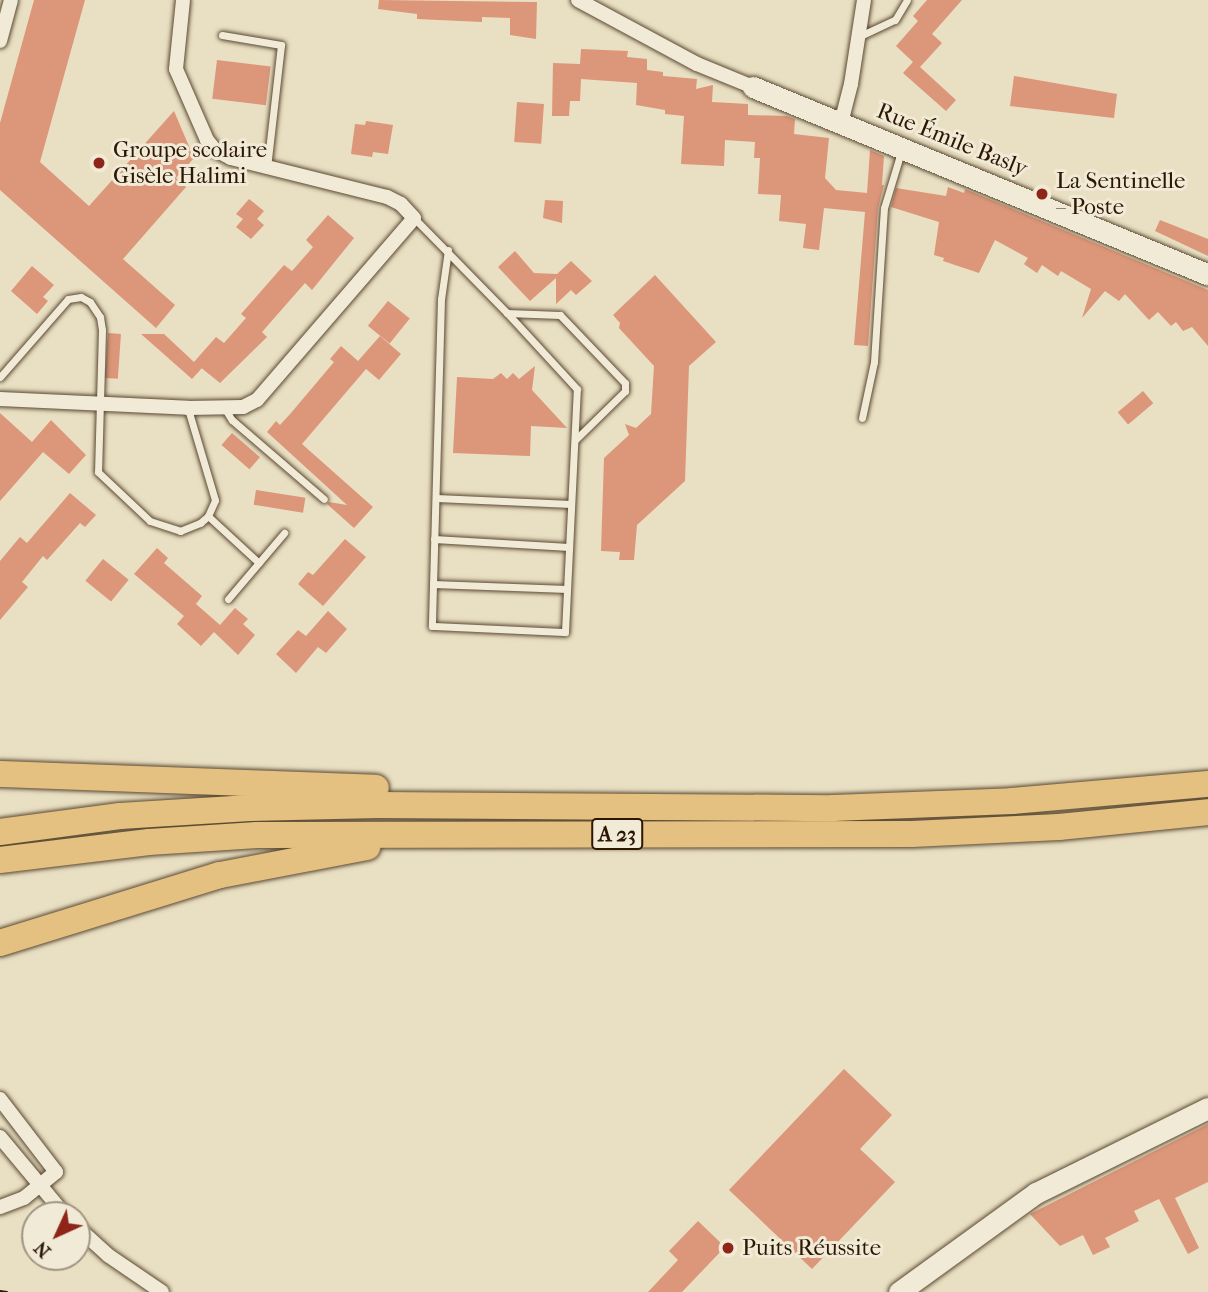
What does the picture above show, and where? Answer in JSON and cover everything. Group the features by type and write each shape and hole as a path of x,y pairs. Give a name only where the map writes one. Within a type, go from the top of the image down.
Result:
{"highway":[{"path":"0,774 448,791 534,806"},
{"name":"A 23","path":"0,832 120,816 210,809 378,805 765,808 922,805 1095,796 1208,784"},
{"name":"A 23","path":"0,860 71,850 191,839 446,833 912,834 1059,827 1208,812"},
{"path":"0,943 243,869 446,833"}],"street":[{"path":"0,39 11,0"},
{"path":"0,399 188,408 243,407 257,400 414,218 401,204 387,197 222,155 207,140 176,65 183,0"},
{"path":"578,0 691,61 753,87"},
{"path":"841,123 864,0"},
{"name":"Rue Émile Basly","path":"753,87 1208,275"},
{"path":"0,1099 56,1172 18,1201 0,1207"},
{"path":"900,1292 1025,1200 1208,1108"},
{"path":"0,1137 52,1201"},
{"path":"91,1239 123,1267 162,1292"}],"lane":[{"path":"858,36 895,20 907,0"},
{"path":"222,35 281,45 267,167"},
{"path":"862,418 874,362 884,208 902,148"},
{"path":"414,218 448,250 577,389 565,632 432,626 441,299 448,250"},
{"path":"0,377 72,297 81,297 94,307 102,323 97,465 102,478 150,522 163,527 188,530 208,516 213,507 214,494 188,408"},
{"path":"507,313 560,315 625,383 625,391 575,440"},
{"path":"225,409 232,420 324,499"},
{"path":"436,498 571,504"},
{"path":"208,516 259,563"},
{"path":"228,599 284,533"},
{"path":"435,539 569,547"},
{"path":"433,584 567,589"}],"building":[{"path":"34,0 85,0 40,162 89,206 174,111 194,158 176,178 186,187 123,259 175,305 156,328 0,190 0,123"},
{"path":"379,0 537,2 536,39 510,35 510,18 482,17 482,22 417,19 417,14 378,9"},
{"path":"927,0 962,0 932,34 942,43 920,67 956,100 946,111 903,73 913,62 896,46 918,21 913,16"},
{"path":"581,49 628,51 627,57 647,59 647,70 663,72 663,76 697,79 696,89 713,85 712,102 748,104 748,115 787,116 795,119 794,134 829,138 825,178 836,190 867,193 870,150 884,156 884,185 878,208 868,346 854,345 865,212 824,208 819,250 803,248 806,224 779,221 781,195 758,194 760,158 754,158 755,142 725,140 724,166 681,164 684,116 665,114 665,110 636,105 637,83 581,79 580,101 570,101 569,116 552,116 553,63 580,64"},
{"path":"217,60 271,67 266,105 212,99"},
{"path":"1014,76 1117,94 1114,118 1010,106"},
{"path":"517,102 544,104 541,144 514,142"},
{"path":"366,121 393,125 388,154 373,152 372,157 351,154 355,124 365,125"},
{"path":"948,187 964,193 965,189 1208,290 1208,346 1192,327 1183,331 1176,322 1171,326 1158,312 1149,320 1125,294 1119,301 1105,291 1082,318 1091,289 1061,271 1058,276 1042,265 1037,273 1024,264 1028,258 995,240 979,273 943,261 944,258 934,255 939,222 891,207 896,188 946,196"},
{"path":"249,199 264,211 257,219 264,225 251,239 236,227 243,219 236,214"},
{"path":"545,200 563,201 562,223 543,218"},
{"path":"328,215 354,238 312,290 305,283 262,332 267,337 220,383 202,368 192,379 141,334 164,334 194,362 216,337 224,343 246,318 241,314 284,265 292,271 313,247 306,240"},
{"path":"1160,220 1208,239 1208,256 1155,231"},
{"path":"515,251 534,273 557,274 571,261 592,281 576,295 571,290 556,304 556,278 530,301 498,267"},
{"path":"32,266 54,285 43,297 48,301 37,314 11,291"},
{"path":"655,275 716,342 689,366 685,481 637,525 634,560 619,560 620,552 601,551 604,458 629,435 625,424 636,428 651,414 654,366 619,328 620,323 613,315"},
{"path":"388,301 410,319 390,343 368,326"},
{"path":"108,333 121,334 118,379 105,378"},
{"path":"380,336 401,354 379,380 366,369 302,444 373,507 354,528 327,504 347,505 267,432 276,421 280,425 291,413 334,362 330,359 341,346 358,361"},
{"path":"535,366 532,390 567,428 531,426 530,456 453,453 457,377 493,379 501,373 507,379 513,373 519,379"},
{"path":"1143,391 1153,403 1128,424 1118,412"},
{"path":"0,413 32,442 51,420 86,455 69,474 43,452 0,501"},
{"path":"232,433 260,457 249,469 222,445"},
{"path":"256,490 305,498 303,513 254,505"},
{"path":"70,493 96,515 85,527 80,523 47,560 43,556 22,582 28,587 0,620 0,561 20,537 27,543"},
{"path":"345,539 366,557 323,606 298,584 308,572 313,575"},
{"path":"157,548 168,558 164,563 202,596 196,604 220,625 235,608 248,619 243,624 255,635 238,655 214,632 201,646 177,624 184,616 134,574"},
{"path":"103,559 129,580 111,602 85,581"},
{"path":"328,611 347,629 326,653 318,647 296,673 276,654 298,630 306,636"},
{"path":"844,1069 892,1115 860,1149 895,1182 812,1269 729,1190"},
{"path":"1208,1124 1208,1182 1175,1198 1199,1248 1188,1254 1159,1199 1134,1211 1139,1221 1105,1238 1110,1247 1093,1255 1083,1235 1060,1246 1030,1214"},
{"path":"698,1221 725,1247 682,1292 648,1292 678,1260 669,1251"}],"tram line":[{"path":"0,1291 7,1292"}],"place":[{"name":"Groupe scolaire Gisèle Halimi","path":"99,163"},
{"name":"La Sentinelle – Poste","path":"1042,194"},
{"name":"Puits Réussite","path":"728,1248"}]}
